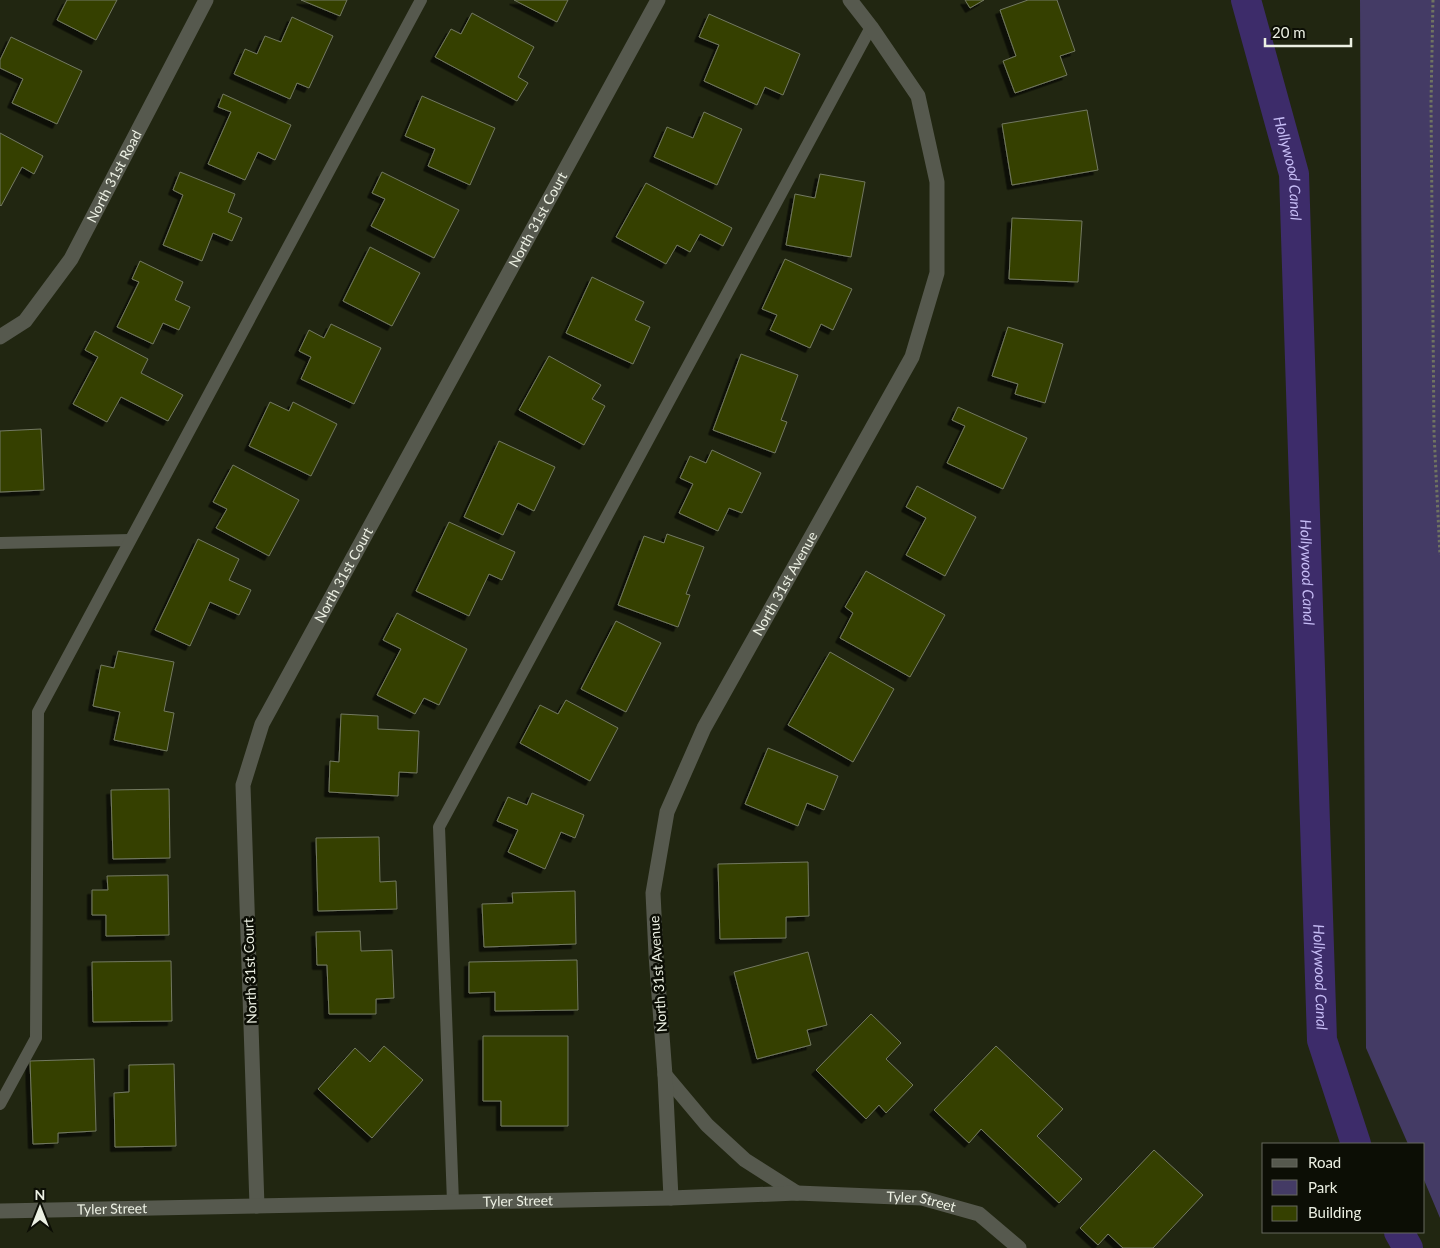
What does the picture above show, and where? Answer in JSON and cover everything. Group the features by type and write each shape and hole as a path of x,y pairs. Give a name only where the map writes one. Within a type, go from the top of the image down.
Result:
{"street":[{"name":"North 31st Road","path":"0,337 25,321 70,259 206,0"},
{"name":"North 31st Court","path":"257,1206 244,785 262,724 658,0"},
{"name":"North 31st Avenue","path":"671,1198 653,893 667,812 704,728 912,357 937,273 937,182 918,96 871,27 850,0"},
{"path":"665,1075 707,1125 745,1160 797,1193"},
{"name":"Tyler Street","path":"0,1211 671,1198 797,1193 922,1198 978,1214 1019,1248"}],"lane":[{"path":"0,1104 36,1038 38,712 421,0"},
{"path":"453,1202 439,828 871,27"},
{"path":"0,543 130,540"}],"path":[{"path":"1432,0 1434,433 1440,555"}],"green space":[{"path":"1360,0 1440,0 1440,1218 1425,1182 1425,1143 1408,1143 1366,1048"}],"building":[{"path":"67,0 117,0 96,40 57,20"},
{"path":"301,0 347,0 340,16"},
{"path":"514,0 568,0 557,22"},
{"path":"965,0 984,0 970,8"},
{"path":"1028,0 1057,0 1075,51 1060,56 1067,75 1015,93 1003,61 1016,56 1000,10"},
{"path":"472,13 534,47 518,77 528,83 517,101 435,57 451,29 461,34"},
{"path":"709,14 800,54 783,95 765,87 757,105 704,81 719,45 699,37"},
{"path":"292,17 333,36 309,88 297,83 290,99 234,74 245,49 257,54 265,36 281,42"},
{"path":"11,37 82,71 57,124 12,103 23,79 0,68 0,60"},
{"path":"223,94 291,125 275,160 258,152 245,180 208,164 231,112 218,107"},
{"path":"422,96 495,128 470,185 428,166 435,149 405,136"},
{"path":"1087,110 1098,170 1012,185 1002,124"},
{"path":"704,112 742,129 717,185 654,157 667,127 693,138"},
{"path":"0,133 43,156 34,174 22,167 1,206 0,205"},
{"path":"180,172 235,194 228,212 242,218 232,241 213,233 202,261 163,245 183,195 173,190"},
{"path":"382,172 459,210 434,258 371,226 385,199 372,193"},
{"path":"820,174 865,182 851,257 786,245 795,194 815,198"},
{"path":"646,183 732,228 723,246 700,234 690,252 677,245 666,264 616,237"},
{"path":"1012,218 1082,221 1078,282 1009,279"},
{"path":"370,247 420,273 392,326 343,301"},
{"path":"785,259 852,289 833,330 821,324 810,348 770,330 777,315 762,309"},
{"path":"140,261 183,282 175,300 190,307 179,330 163,323 153,344 117,327 139,282 132,279"},
{"path":"592,277 644,302 635,320 650,327 633,364 566,333"},
{"path":"331,324 381,348 354,404 301,379 311,357 299,351 309,330 324,338"},
{"path":"1008,327 1063,344 1045,403 1015,394 1018,384 992,376"},
{"path":"95,331 148,359 141,373 183,395 168,421 121,397 107,422 73,404 98,357 85,350"},
{"path":"741,354 798,375 781,420 787,422 775,453 713,430"},
{"path":"549,356 601,385 592,399 605,406 584,445 519,410"},
{"path":"270,402 289,411 293,402 337,424 311,476 249,446"},
{"path":"958,407 1027,438 1003,489 947,463 965,426 952,420"},
{"path":"41,429 44,490 0,492 0,431"},
{"path":"499,441 555,467 534,511 518,503 503,535 464,517"},
{"path":"712,450 761,473 742,513 729,508 718,531 679,513 693,484 680,478 690,456 706,463"},
{"path":"233,465 299,500 269,556 216,528 227,509 213,502"},
{"path":"917,486 976,517 945,576 906,555 926,518 906,507"},
{"path":"449,522 515,552 502,580 489,574 469,616 416,591"},
{"path":"667,534 704,547 686,594 690,595 678,627 618,605 644,536 664,543"},
{"path":"198,539 239,559 229,580 251,590 239,615 210,602 190,646 155,630"},
{"path":"866,571 945,615 910,677 840,638 853,613 845,607"},
{"path":"397,613 467,649 439,705 424,698 415,714 377,695 401,649 383,640"},
{"path":"616,621 661,643 626,712 581,689"},
{"path":"118,651 174,662 164,711 174,713 167,751 114,740 120,712 93,706 101,665 114,668"},
{"path":"830,652 894,689 853,762 788,725"},
{"path":"566,700 618,728 590,781 520,743 540,705 558,714"},
{"path":"341,714 378,716 378,729 419,731 417,773 399,772 398,796 329,792 330,761 339,762"},
{"path":"768,748 838,776 824,810 807,803 798,826 745,804"},
{"path":"169,789 170,858 113,859 111,790"},
{"path":"532,793 584,815 575,838 561,832 545,869 508,852 518,830 497,821 508,797 527,805"},
{"path":"379,837 380,882 396,881 397,909 318,911 316,838"},
{"path":"808,862 809,916 786,917 786,938 720,939 718,864"},
{"path":"168,875 169,935 106,936 106,915 92,915 92,890 108,890 107,876"},
{"path":"575,891 576,944 484,947 482,904 513,903 512,893"},
{"path":"360,931 361,951 392,950 394,998 376,999 376,1014 329,1014 327,965 317,965 316,932"},
{"path":"808,952 827,1025 807,1030 811,1045 757,1059 734,972"},
{"path":"577,960 578,1010 495,1011 495,992 469,993 469,962"},
{"path":"171,961 172,1021 93,1022 92,962"},
{"path":"871,1014 901,1043 886,1059 913,1085 886,1113 879,1105 866,1119 816,1070"},
{"path":"483,1036 568,1036 568,1126 501,1126 501,1101 483,1101"},
{"path":"384,1046 423,1080 372,1138 318,1089 355,1048 370,1062"},
{"path":"996,1046 1063,1109 1037,1136 1082,1179 1059,1203 981,1129 969,1143 934,1110"},
{"path":"94,1059 96,1131 58,1133 58,1143 33,1144 30,1061"},
{"path":"174,1064 176,1146 115,1147 114,1093 129,1092 129,1065"},
{"path":"1154,1150 1203,1195 1153,1248 1123,1248 1108,1234 1098,1245 1080,1228"}],"waterway":[{"name":"Hollywood Canal","path":"1246,0 1294,174 1322,1040 1356,1143"},
{"name":"Hollywood Canal","path":"1400,1233 1408,1248"}]}
